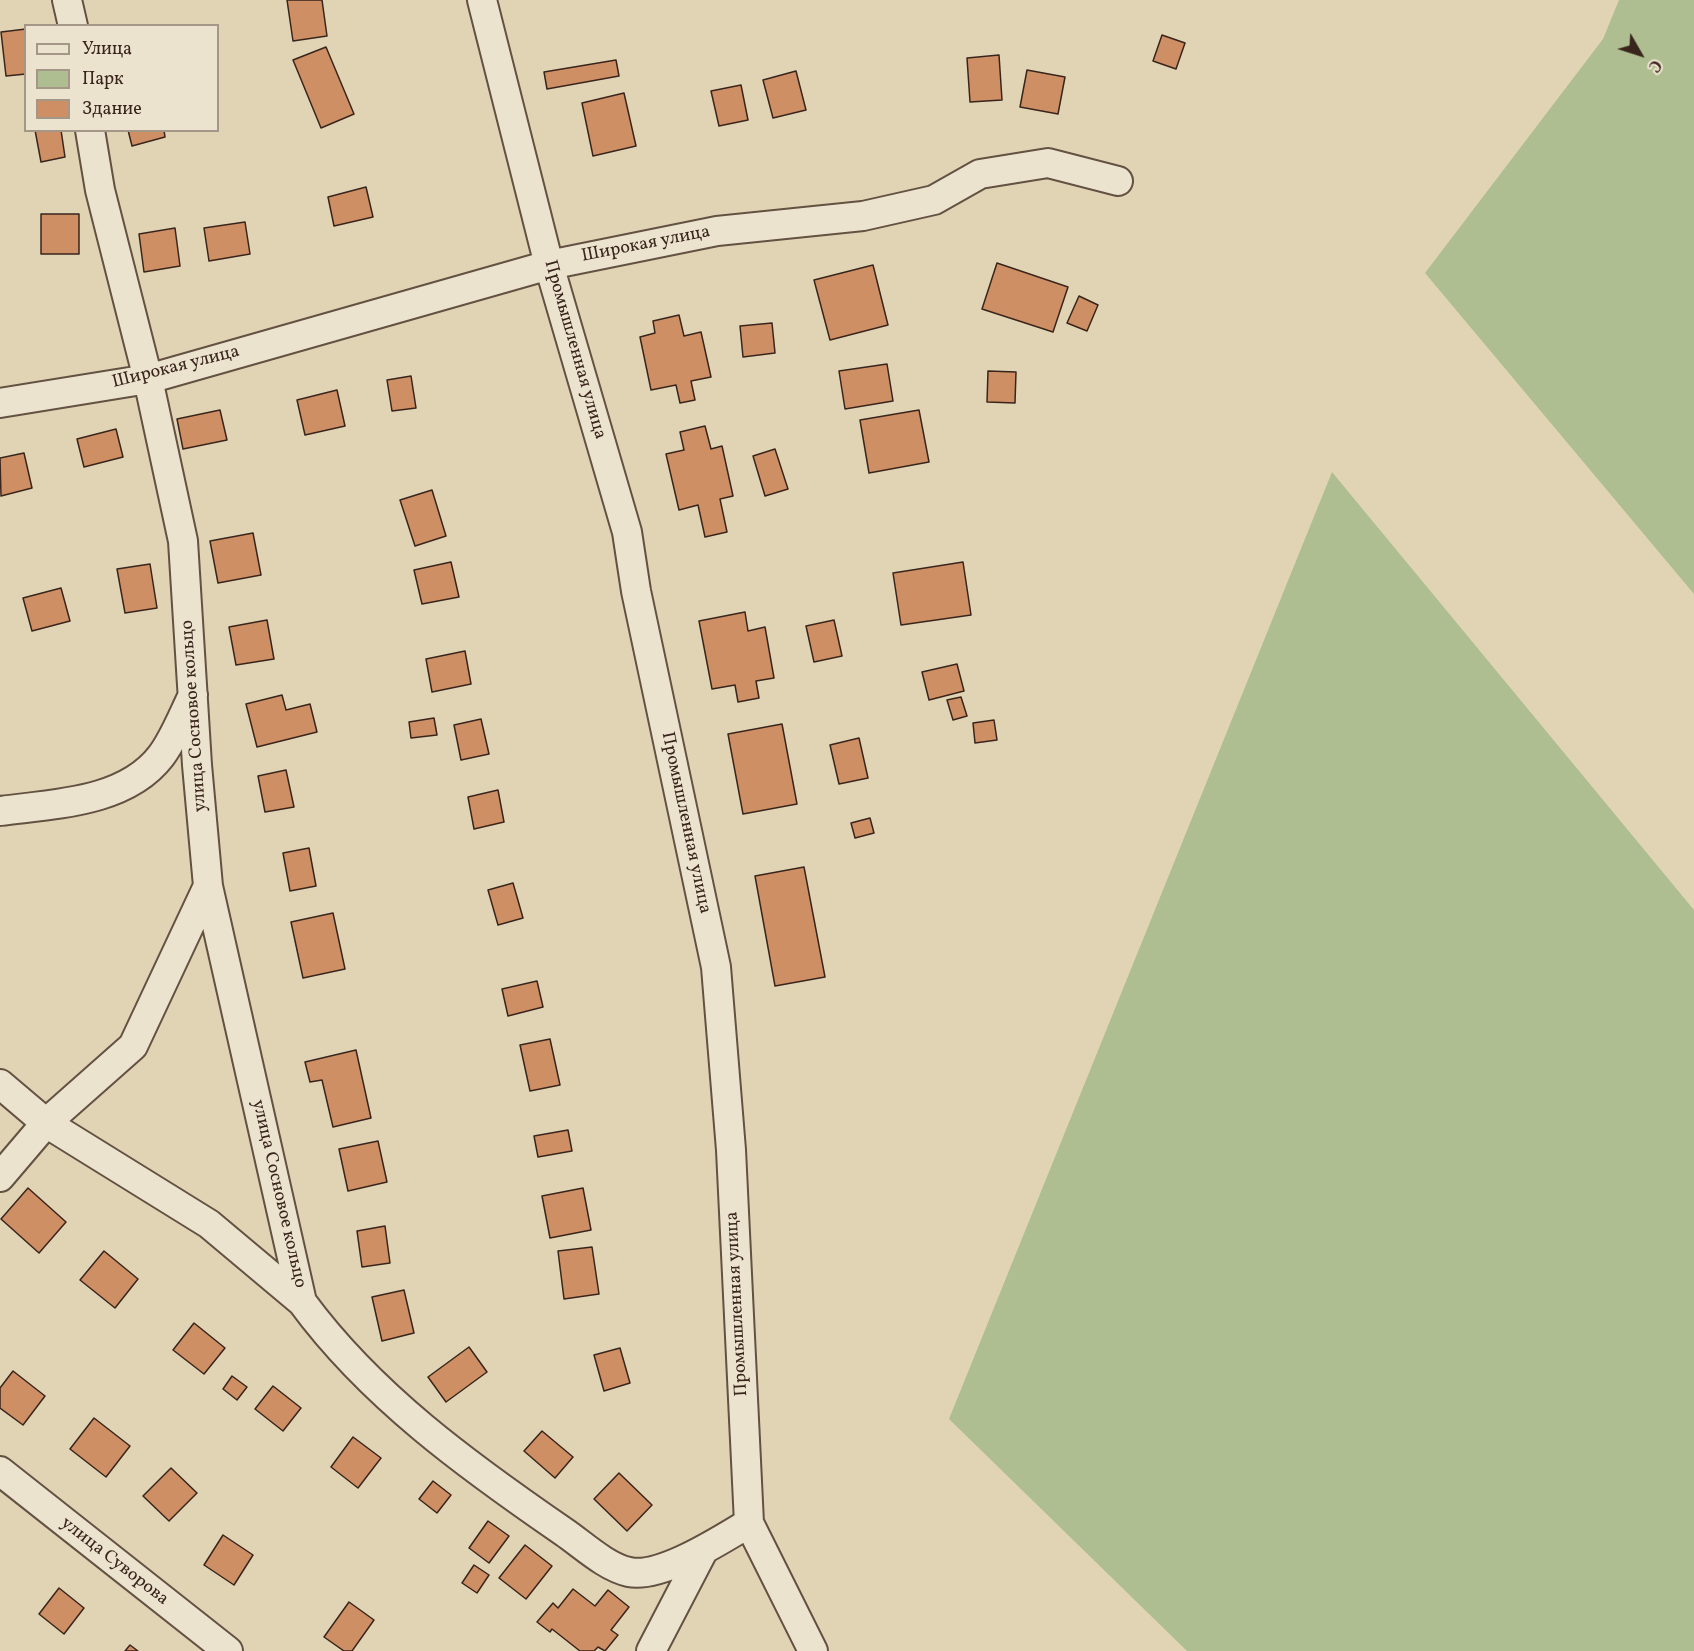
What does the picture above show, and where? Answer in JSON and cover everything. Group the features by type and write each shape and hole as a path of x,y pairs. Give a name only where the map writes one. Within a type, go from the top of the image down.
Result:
{"street":[{"path":"67,0 73,24"},
{"name":"Промышленная улица","path":"482,0 549,265 627,532 636,591 716,967 731,1150 749,1523 813,1651"},
{"name":"улица Сосновое кольцо","path":"90,132 100,190 148,379 183,541 208,886 303,1302"},
{"name":"Широкая улица","path":"0,403 148,379 549,265 717,231 863,216 934,200 980,174 1048,163 1118,181"},
{"path":"0,811 94,797 134,780 161,757 193,695"},
{"path":"0,1178 46,1123 133,1046 208,886"},
{"name":"улица Сосновое кольцо","path":"0,1084 46,1123 209,1224 303,1302 331,1340 414,1421 510,1495 607,1562 630,1572 656,1569 703,1551 749,1523"},
{"name":"улица Суворова","path":"0,1471 213,1647"},
{"path":"651,1651 703,1551"}],"green space":[{"path":"1619,0 1694,0 1694,594 1425,273 1603,39"},
{"path":"1332,472 1694,910 1694,1651 1187,1651 949,1419"}],"building":[{"path":"287,0 322,0 327,36 293,41"},
{"path":"24,29 24,74 6,76 1,32"},
{"path":"1162,35 1185,43 1176,69 1153,61"},
{"path":"326,47 354,114 321,128 293,60"},
{"path":"999,55 1002,100 970,102 967,58"},
{"path":"616,60 619,76 547,89 544,72"},
{"path":"1027,70 1065,77 1058,114 1020,107"},
{"path":"796,71 806,110 773,118 763,80"},
{"path":"741,85 748,120 719,126 711,91"},
{"path":"624,93 636,146 593,156 582,103"},
{"path":"35,132 61,132 65,157 41,162"},
{"path":"128,132 164,132 165,137 132,146"},
{"path":"366,187 373,217 334,226 328,197"},
{"path":"41,214 79,214 79,254 41,254"},
{"path":"245,222 250,254 209,261 204,228"},
{"path":"175,228 180,266 144,272 139,234"},
{"path":"997,263 1068,287 1053,332 982,309"},
{"path":"873,265 888,325 830,340 814,280"},
{"path":"1079,296 1098,305 1087,331 1067,323"},
{"path":"679,315 684,336 701,332 711,377 691,381 695,400 680,403 676,385 651,390 640,337 655,333 653,321"},
{"path":"772,323 775,353 743,357 740,326"},
{"path":"887,364 893,401 845,409 839,371"},
{"path":"988,371 1016,372 1015,403 987,402"},
{"path":"411,376 416,408 392,411 387,380"},
{"path":"337,390 345,426 305,435 297,400"},
{"path":"220,410 227,440 183,449 177,419"},
{"path":"919,410 929,462 869,473 860,420"},
{"path":"705,426 711,449 722,446 733,496 720,499 727,532 705,537 698,505 679,510 666,454 684,450 680,432"},
{"path":"116,429 123,457 84,467 77,439"},
{"path":"775,449 788,489 765,496 753,456"},
{"path":"24,453 32,488 1,496 0,458"},
{"path":"432,490 446,536 415,546 400,500"},
{"path":"253,533 261,575 218,583 210,541"},
{"path":"451,562 459,597 422,604 414,570"},
{"path":"963,562 971,615 901,625 893,573"},
{"path":"150,564 157,608 125,613 117,569"},
{"path":"61,588 70,621 32,631 23,598"},
{"path":"745,612 748,631 765,627 774,678 756,681 759,698 738,702 735,685 712,689 699,621"},
{"path":"267,620 274,659 236,665 229,627"},
{"path":"834,620 842,656 814,662 806,626"},
{"path":"465,651 471,684 432,692 426,659"},
{"path":"957,664 964,691 929,700 922,672"},
{"path":"282,695 286,710 310,704 317,732 257,747 246,704"},
{"path":"961,697 967,716 953,720 947,700"},
{"path":"434,718 437,735 411,738 409,722"},
{"path":"481,719 489,754 461,760 454,725"},
{"path":"994,720 997,740 975,743 973,723"},
{"path":"782,724 797,804 743,814 728,734"},
{"path":"859,738 868,778 839,784 830,745"},
{"path":"286,770 294,807 265,812 258,776"},
{"path":"498,790 504,822 474,829 468,797"},
{"path":"870,818 874,833 855,838 851,823"},
{"path":"309,848 316,886 290,891 283,853"},
{"path":"804,867 825,977 775,986 755,876"},
{"path":"513,883 523,918 498,925 488,890"},
{"path":"333,913 345,969 303,978 291,922"},
{"path":"537,981 543,1007 508,1016 502,989"},
{"path":"550,1039 560,1085 530,1091 520,1045"},
{"path":"356,1050 371,1118 333,1127 322,1080 310,1082 305,1062"},
{"path":"568,1130 572,1151 538,1157 534,1136"},
{"path":"378,1141 387,1182 348,1191 339,1149"},
{"path":"28,1188 66,1222 39,1253 1,1219"},
{"path":"583,1188 591,1230 550,1238 542,1196"},
{"path":"385,1226 390,1263 362,1267 357,1231"},
{"path":"592,1247 599,1294 564,1299 558,1251"},
{"path":"104,1251 138,1279 115,1308 80,1280"},
{"path":"404,1290 414,1333 382,1341 372,1297"},
{"path":"194,1323 225,1348 204,1374 173,1350"},
{"path":"469,1347 487,1372 446,1402 428,1377"},
{"path":"620,1348 630,1383 604,1391 594,1355"},
{"path":"13,1371 45,1396 23,1425 0,1408 0,1388"},
{"path":"232,1376 247,1387 237,1400 223,1389"},
{"path":"273,1386 301,1408 283,1431 255,1409"},
{"path":"94,1418 130,1446 106,1477 70,1449"},
{"path":"542,1431 573,1457 555,1478 524,1451"},
{"path":"353,1437 381,1458 358,1488 331,1467"},
{"path":"171,1468 197,1493 169,1521 143,1496"},
{"path":"619,1473 652,1505 627,1531 594,1499"},
{"path":"433,1481 451,1495 437,1513 419,1499"},
{"path":"488,1521 509,1536 489,1563 469,1548"},
{"path":"223,1535 253,1555 234,1585 204,1565"},
{"path":"525,1545 552,1566 526,1599 499,1578"},
{"path":"474,1565 489,1575 477,1593 462,1583"},
{"path":"59,1588 84,1608 64,1634 39,1614"},
{"path":"573,1589 595,1606 608,1590 629,1607 611,1630 618,1635 605,1651 598,1647 594,1651 580,1651 552,1629 550,1632 537,1622 553,1603 558,1608"},
{"path":"349,1602 374,1620 352,1651 344,1651 324,1637"},
{"path":"130,1645 138,1651 125,1651"}]}
